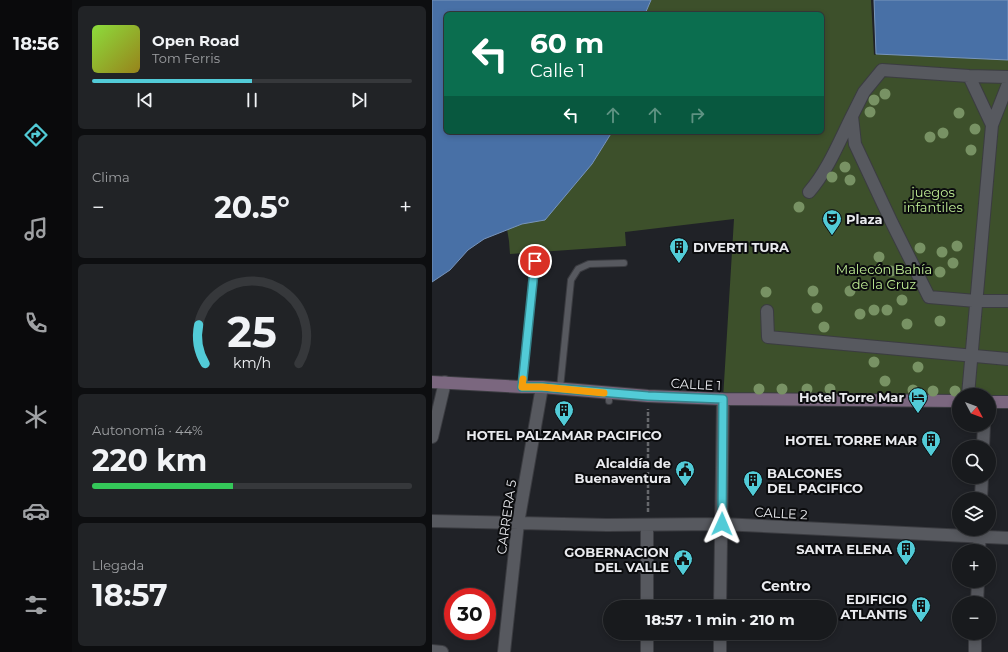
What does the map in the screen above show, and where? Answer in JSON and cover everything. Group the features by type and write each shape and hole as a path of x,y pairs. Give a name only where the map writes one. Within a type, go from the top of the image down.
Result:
{"main road":[{"name":"CALLE 1","path":"432,382 560,388 614,397 648,396 723,399 952,401"},
{"path":"996,402 1008,402"}],"street":[{"path":"809,192 818,182 836,150 864,92 882,70 969,76 1008,76"},
{"path":"969,76 992,125"},
{"path":"969,388 992,125 1008,84"},
{"path":"852,116 855,144 929,297 1008,302"},
{"path":"767,312 768,337 1008,359"},
{"path":"432,437 445,382"},
{"name":"CARRERA 5","path":"504,652 518,523 542,387"},
{"path":"720,600 723,399"},
{"name":"CALLE 2","path":"432,521 648,525 722,524 952,532"},
{"path":"648,525 648,600"},
{"name":"CALLE 2","path":"996,536 1008,538"},
{"path":"648,640 648,652"},
{"path":"720,640 720,652"},
{"path":"975,652 976,640"},
{"path":"432,651 442,652"}],"lane":[{"path":"522,387 535,261"},
{"path":"560,388 571,280 578,269 589,264 624,262"}],"path":[{"path":"648,396 648,525"}],"green space":[{"name":"Malecón Bahía de la Cruz","path":"651,0 871,0 874,55 876,54 874,0 1008,0 1008,402 996,402 996,388 952,388 952,396 723,399 734,219 625,232 626,246 510,254 507,229 522,224 592,164 611,134 824,134 824,12 646,12"}],"water":[{"path":"432,0 651,0 646,12 444,12 444,134 611,134 592,164 545,220 522,224 484,239 468,250 450,270 432,282"},
{"path":"874,0 1008,0 1008,60 876,54"}],"slow traffic":[{"path":"523,379 522,387 542,387 604,393"}],"place":[{"name":"Plaza","path":"832,236"},
{"name":"DIVERTI TURA","path":"679,264"},
{"name":"Hotel Torre Mar","path":"918,414"},
{"name":"HOTEL PALZAMAR PACIFICO","path":"564,427"},
{"name":"HOTEL TORRE MAR","path":"931,457"},
{"name":"Alcaldía de Buenaventura","path":"685,487"},
{"name":"BALCONES DEL PACIFICO","path":"753,497"},
{"name":"SANTA ELENA","path":"906,566"},
{"name":"GOBERNACION DEL VALLE","path":"683,576"},
{"name":"EDIFICIO ATLANTIS","path":"921,623"}],"district":[{"name":"Centro","path":"786,586"}],"route":[{"path":"535,261 522,387 542,387 648,396 723,399 722,524"}],"park label":[{"name":"juegos infantiles","path":"933,200"}]}
